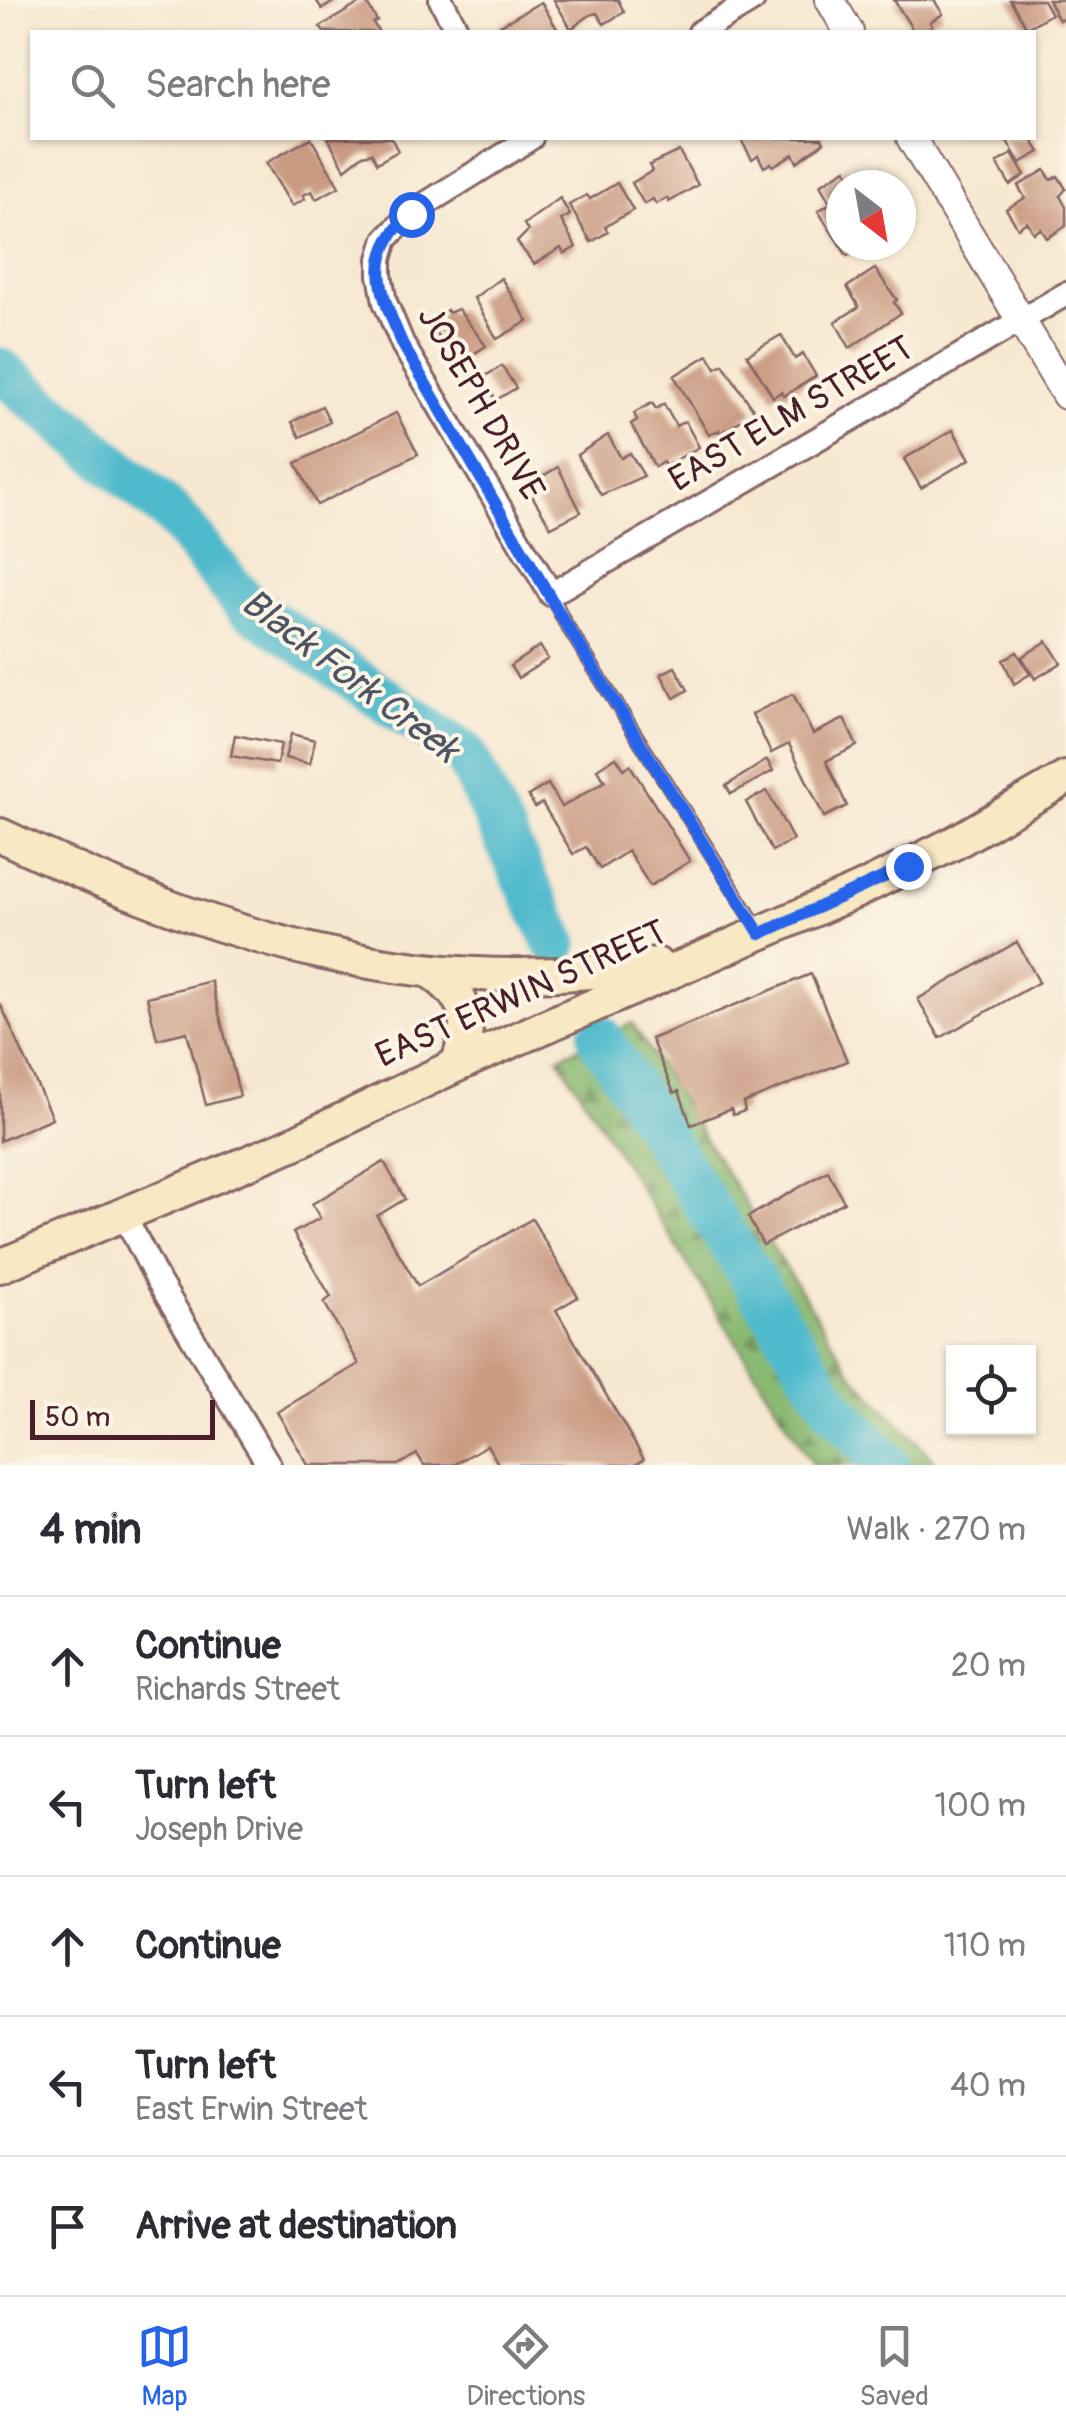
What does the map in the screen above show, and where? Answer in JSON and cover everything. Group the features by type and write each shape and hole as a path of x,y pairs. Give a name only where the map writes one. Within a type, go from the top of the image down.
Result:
{"main road":[{"name":"EAST ERWIN STREET","path":"0,1266 290,1144 457,1065 760,934 954,843 1066,778"},
{"path":"0,836 90,876 235,931 326,955 430,971 497,976 596,974 705,956"},
{"path":"430,971 458,995 465,1009 466,1040 457,1065"}],"street":[{"path":"441,0 457,30"},
{"path":"703,30 753,0"},
{"path":"830,0 848,30"},
{"name":"JOSEPH DRIVE","path":"523,140 411,214 386,239 380,274 385,302 403,345 551,594"},
{"path":"912,140 1066,395"},
{"name":"EAST ELM STREET","path":"551,594 1066,294"},
{"path":"124,1214 156,1277 269,1465"}],"lane":[{"path":"551,594 564,621 760,934"}],"green space":[{"path":"632,1023 854,1376 939,1465 813,1465 558,1057"}],"building":[{"path":"316,0 337,0 322,9"},
{"path":"365,0 378,30 322,30 320,27"},
{"path":"554,0 618,0 624,12 604,24 597,13 590,15 571,29"},
{"path":"894,0 934,0 943,14 925,30 913,30"},
{"path":"1010,0 1043,0 1051,14 1027,28"},
{"path":"1048,0 1066,0 1066,16 1059,20"},
{"path":"541,2 558,30 502,30 499,26"},
{"path":"312,140 339,187 316,199 312,191 292,206 266,163"},
{"path":"329,140 392,140 398,151 377,163 372,153 363,155 345,169"},
{"path":"741,140 824,142 797,162 793,154 773,166 771,163 764,167 758,155 752,159"},
{"path":"1006,140 1032,140 1040,152 1020,163"},
{"path":"679,151 698,185 669,202 667,198 656,204 653,199 644,204 632,183 652,171 649,165"},
{"path":"1012,154 1025,175 1010,185 997,163"},
{"path":"1045,170 1051,180 1058,176 1066,189 1060,196 1066,207 1066,226 1047,238 1041,229 1034,233 1027,222 1018,228 1006,209 1025,198 1018,186"},
{"path":"617,183 633,210 605,227 608,232 591,242 569,205 587,195 590,199"},
{"path":"560,198 570,215 561,220 576,247 564,254 561,248 534,264 517,242 528,231 524,224"},
{"path":"826,206 826,223 818,211"},
{"path":"875,269 897,300 894,302 901,313 850,348 835,322 859,307 847,287"},
{"path":"501,278 528,321 497,339 474,298"},
{"path":"458,309 486,346 456,365 429,322 447,310 449,313"},
{"path":"781,335 795,359 803,354 816,376 784,396 781,392 773,397 747,355"},
{"path":"708,355 716,368 723,364 753,409 753,413 720,433 719,430 709,435 674,376"},
{"path":"502,366 516,388 496,400 482,378"},
{"path":"652,403 656,409 664,404 676,426 685,421 699,447 665,466 663,462 655,467 631,424 637,420 634,413"},
{"path":"322,406 330,422 300,437 292,422"},
{"path":"396,413 418,454 317,505 296,463"},
{"path":"953,430 970,459 921,488 904,459"},
{"path":"608,435 621,458 630,453 644,476 601,495 577,455"},
{"path":"558,467 581,512 551,527 526,486"},
{"path":"1047,641 1061,663 1035,679 1022,657"},
{"path":"540,646 548,659 518,678 510,666"},
{"path":"1017,652 1030,674 1014,684 1003,660"},
{"path":"675,667 688,690 674,698 661,674"},
{"path":"793,694 813,734 844,719 857,746 826,761 847,806 824,817 789,744 771,753 752,714"},
{"path":"291,734 315,740 310,764 285,758"},
{"path":"235,735 281,744 277,764 231,756"},
{"path":"616,757 624,769 630,765 690,861 650,886 628,851 600,869 586,847 573,854 542,803 535,807 528,796 548,784 562,807 605,781 597,769"},
{"path":"767,760 773,771 731,794 726,786"},
{"path":"767,791 793,840 772,851 746,802"},
{"path":"1017,942 1039,982 940,1038 918,999"},
{"path":"811,974 847,1061 743,1103 745,1111 733,1115 731,1109 691,1125 679,1091 674,1093 651,1039"},
{"path":"211,981 240,1096 206,1105 187,1032 157,1039 147,997"},
{"path":"0,1003 52,1118 0,1141"},
{"path":"384,1162 405,1199 377,1216 418,1286 532,1219 578,1297 556,1310 644,1459 634,1465 499,1465 487,1445 454,1465 424,1465 417,1454 398,1465 308,1465 277,1412 359,1364 324,1302 331,1297 293,1233 320,1218 312,1204"},
{"path":"828,1171 844,1202 763,1245 748,1217"}],"waterway":[{"name":"Black Fork Creek","path":"0,370 174,516 246,605 464,753 556,943"},
{"name":"Black Fork Creek","path":"600,1038 835,1409 887,1465"}],"route":[{"path":"411,214 386,239 380,259 385,302 403,345 564,621 760,934 908,866"}]}
